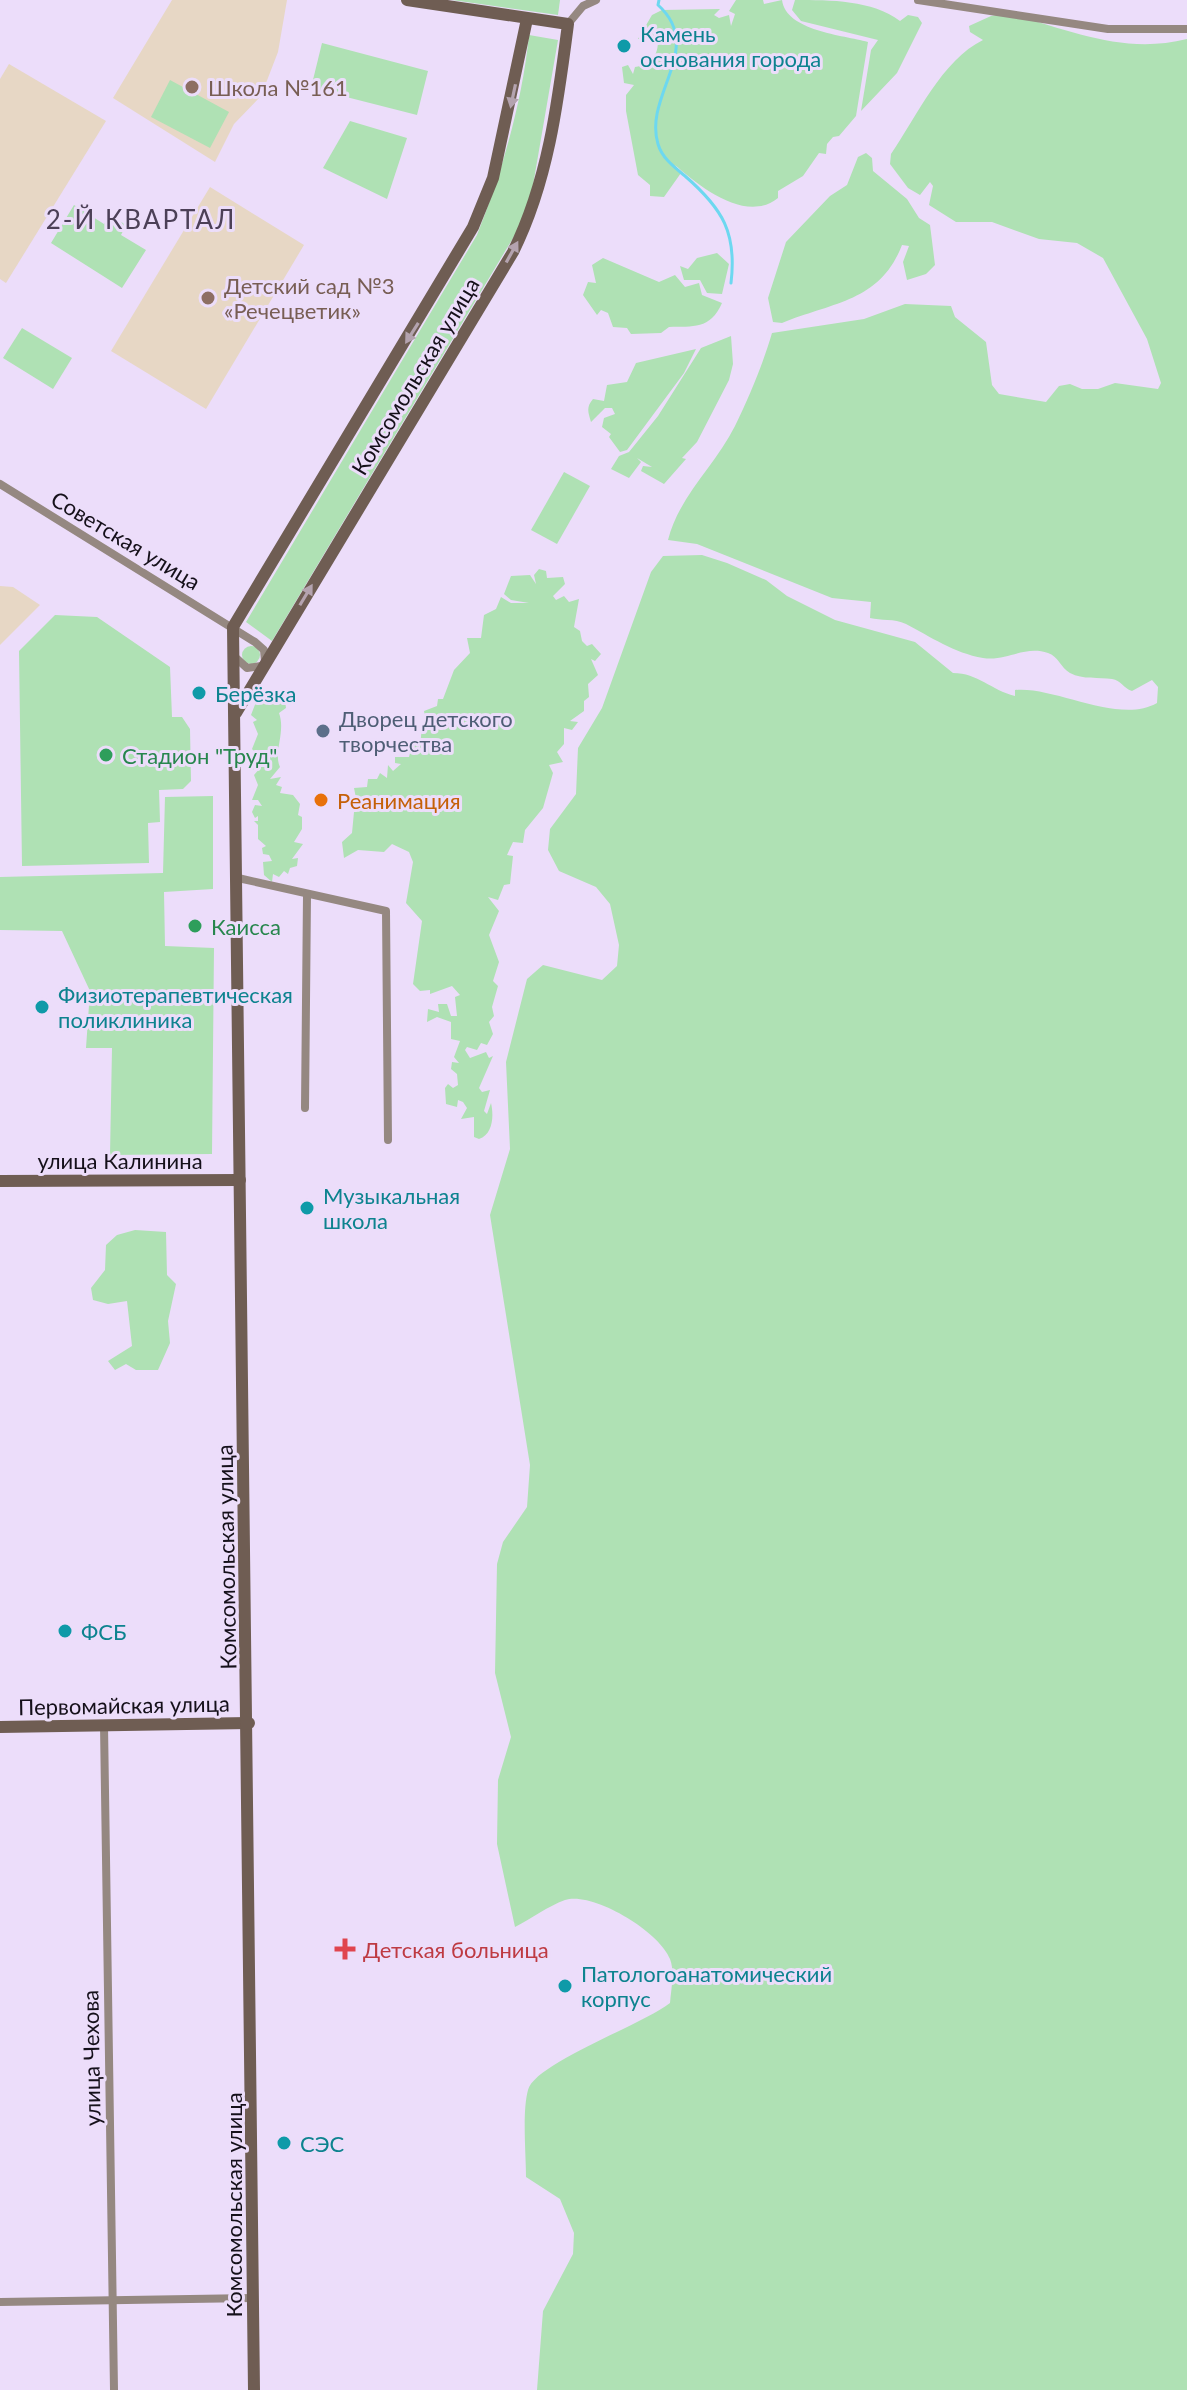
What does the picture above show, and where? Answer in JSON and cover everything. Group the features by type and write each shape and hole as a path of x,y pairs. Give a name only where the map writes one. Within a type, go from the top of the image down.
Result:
{"street":[{"path":"407,0 568,24 583,6 596,0"},
{"path":"918,0 1108,29 1187,29"},
{"name":"Комсомольская улица","path":"254,2390 249,1723 233,627 473,227 493,178 527,19"},
{"name":"Комсомольская улица","path":"233,723 240,701 513,252 531,215 543,176 568,24"},
{"name":"Советская улица","path":"0,484 261,646 263,664"},
{"path":"232,653 247,668 263,664"},
{"path":"238,878 386,911 388,1140"},
{"path":"305,1108 307,895"},
{"name":"улица Калинина","path":"0,1181 240,1180"},
{"name":"Первомайская улица","path":"0,1727 249,1723"},
{"name":"улица Чехова","path":"104,1725 114,2390"},
{"path":"0,2302 253,2298"}],"shaded area":[{"name":"Школа №161","path":"172,0 287,0 278,52 261,96 234,124 215,162 113,98"},
{"path":"9,64 106,121 6,283 0,279 0,79"},
{"name":"Детский сад №3 «Речецветик»","path":"210,187 304,245 206,409 111,351"},
{"path":"0,586 13,587 40,605 0,645"}],"green space":[{"path":"452,0 560,0 558,15"},
{"path":"736,0 763,0 764,4 782,0 786,10 804,25 868,42 856,116 839,136 833,137 827,144 826,154 819,153 803,176 778,191 778,198 765,205 738,205 724,199 675,165 681,173 664,197 650,196 650,185 638,175 626,111 626,95 634,85 624,83 622,67 628,65 633,74 635,67 646,64 655,55 658,40 638,39 652,15 662,10 720,9 714,15 719,18 729,15 731,26 735,14 729,11"},
{"path":"795,0 864,5 900,21 908,15 918,17 922,23 897,73 861,111 871,50 878,40 801,21 792,10"},
{"path":"1008,13 1118,42 1141,44 1187,39 1187,2390 537,2390 543,2311 573,2254 574,2233 560,2199 526,2177 528,2090 535,2079 549,2068 670,2003 672,1975 670,1959 653,1937 624,1916 592,1902 565,1900 515,1927 497,1844 498,1780 511,1737 495,1673 497,1564 503,1542 527,1507 530,1465 490,1215 510,1149 506,1062 527,979 543,965 602,980 617,966 619,945 610,904 596,887 559,871 548,850 550,829 576,794 578,748 602,708 651,572 663,556 702,555 727,563 766,580 787,596 835,620 915,642 953,673 970,676 1015,696 1015,690 1031,690 1124,710 1142,709 1157,703 1158,687 1152,680 1132,691 1115,680 1070,673 1054,657 1039,651 991,659 972,656 901,622 870,618 871,602 832,598 697,544 668,540 680,509 735,426 772,333 864,319 905,304 951,306 955,317 986,342 992,385 999,394 1046,402 1059,386 1070,384 1082,389 1098,389 1115,383 1158,389 1161,383 1147,339 1103,258 1077,243 1039,239 992,222 956,222 929,205 933,186 930,182 920,195 908,188 890,164 891,154 943,75 968,49 983,40 970,32 969,26 991,16"},
{"path":"529,35 558,40 532,191 519,228 272,641 246,622 477,235 510,137"},
{"path":"322,43 428,71 417,115 311,88"},
{"path":"170,80 229,112 210,148 151,117"},
{"path":"350,121 407,138 387,199 323,168"},
{"path":"866,153 872,158 873,171 907,199 919,218 930,225 935,265 926,274 907,280 903,262 909,246 902,245 893,264 881,278 853,298 782,323 773,322 768,298 786,242 830,196 847,185 858,157"},
{"path":"74,205 104,224 110,215 126,225 121,235 146,250 122,288 51,243"},
{"path":"717,253 729,264 722,294 707,293 700,280 684,280 680,266 688,269 697,258"},
{"path":"603,258 659,282 675,275 685,287 699,283 702,295 722,303 712,318 700,325 669,327 661,333 631,334 627,328 613,327 608,313 601,310 597,315 583,295 588,282 596,283 592,265"},
{"path":"22,328 72,358 53,389 3,358"},
{"path":"731,336 733,364 729,380 697,442 664,484 641,471 643,466 652,467 637,458 641,462 629,478 611,469 619,456 629,452 658,416 701,348"},
{"path":"696,349 684,373 627,450 620,452 609,437 611,434 602,427 604,418 615,414 612,408 605,408 591,422 588,410 593,399 604,401 607,385 627,382 636,363"},
{"path":"564,472 590,486 557,544 531,530"},
{"path":"539,569 546,571 547,578 563,577 565,584 553,596 556,600 564,596 569,602 579,599 574,627 580,631 582,641 587,646 592,644 601,654 595,661 591,659 598,675 588,684 589,697 584,701 584,711 570,721 578,722 572,730 564,728 564,744 557,752 563,762 549,765 553,773 543,808 525,830 523,843 513,842 507,855 513,856 510,884 504,885 498,900 488,897 499,911 489,935 499,962 493,981 498,986 492,1007 494,1016 489,1022 493,1034 487,1045 481,1043 477,1050 467,1047 465,1050 470,1058 486,1052 489,1058 493,1056 479,1088 482,1092 490,1090 484,1111 487,1114 491,1103 491,1124 484,1137 479,1139 474,1137 474,1117 461,1119 467,1108 463,1102 458,1100 457,1107 446,1104 445,1088 448,1084 453,1088 458,1085 457,1074 451,1069 452,1062 459,1063 454,1057 460,1041 451,1039 451,1022 437,1017 427,1022 428,1009 439,1012 438,1004 447,1004 451,1016 457,1016 455,997 460,995 452,986 430,994 430,990 420,991 413,984 422,921 406,903 413,862 409,852 392,844 384,852 358,850 344,858 342,842 352,833 354,812 368,804 364,796 356,798 354,788 367,787 368,779 377,779 380,773 387,778 388,765 393,771 401,764 395,763 395,757 409,757 410,753 405,751 412,740 420,748 422,725 426,721 424,711 437,706 438,699 443,699 454,670 470,653 467,638 481,638 484,615 496,609 501,597 511,603 529,603 511,600 504,594 511,576 530,575 536,584 534,575"},
{"name":"Стадион \"Труд\"","path":"55,615 97,617 170,667 172,717 182,717 190,729 191,781 183,789 159,790 160,822 148,823 149,863 22,866 19,651"},
{"path":"251,646 260,655 251,664 242,655"},
{"path":"269,690 284,692 286,708 279,713 280,767 270,779 281,777 276,785 282,787 280,793 293,795 300,804 298,815 302,817 302,829 294,842 303,844 292,859 298,858 297,866 290,868 288,874 284,871 279,877 273,874 272,882 264,875 263,862 272,861 269,855 263,854 262,848 266,846 258,839 258,825 254,821 258,821 258,816 255,818 252,812 255,805 262,806 258,800 252,800 258,785 254,775 261,767 252,770 257,759 261,759 252,749 258,734 253,722 257,720 251,715 256,702 267,698"},
{"path":"213,796 213,889 164,892 165,946 214,948 212,1154 110,1155 112,1048 86,1048 90,991 62,931 0,930 0,877 163,873 165,797"},
{"path":"135,1230 166,1232 167,1275 176,1284 168,1321 170,1343 158,1370 136,1370 126,1364 115,1370 108,1361 132,1346 127,1301 108,1304 93,1300 91,1288 105,1270 106,1245 117,1235"}],"waterway":[{"path":"659,0 658,5 671,21 676,38 675,55 658,108 658,144 669,162 718,211 732,250 731,283"}],"place":[{"name":"Камень основания города","path":"624,46"},
{"name":"Школа №161","path":"192,87"},
{"name":"Детский сад №3 «Речецветик»","path":"208,298"},
{"name":"Берёзка","path":"199,693"},
{"name":"Дворец детского творчества","path":"323,731"},
{"name":"Стадион \"Труд\"","path":"106,755"},
{"name":"Реанимация","path":"321,800"},
{"name":"Каисса","path":"195,926"},
{"name":"Физиотерапевтическая поликлиника","path":"42,1007"},
{"name":"Музыкальная школа","path":"307,1208"},
{"name":"ФСБ","path":"65,1631"},
{"name":"Детская больница","path":"345,1949"},
{"name":"Патологоанатомический корпус","path":"565,1986"},
{"name":"СЭС","path":"284,2143"}],"district":[{"name":"2-Й КВАРТАЛ","path":"141,219"}]}
